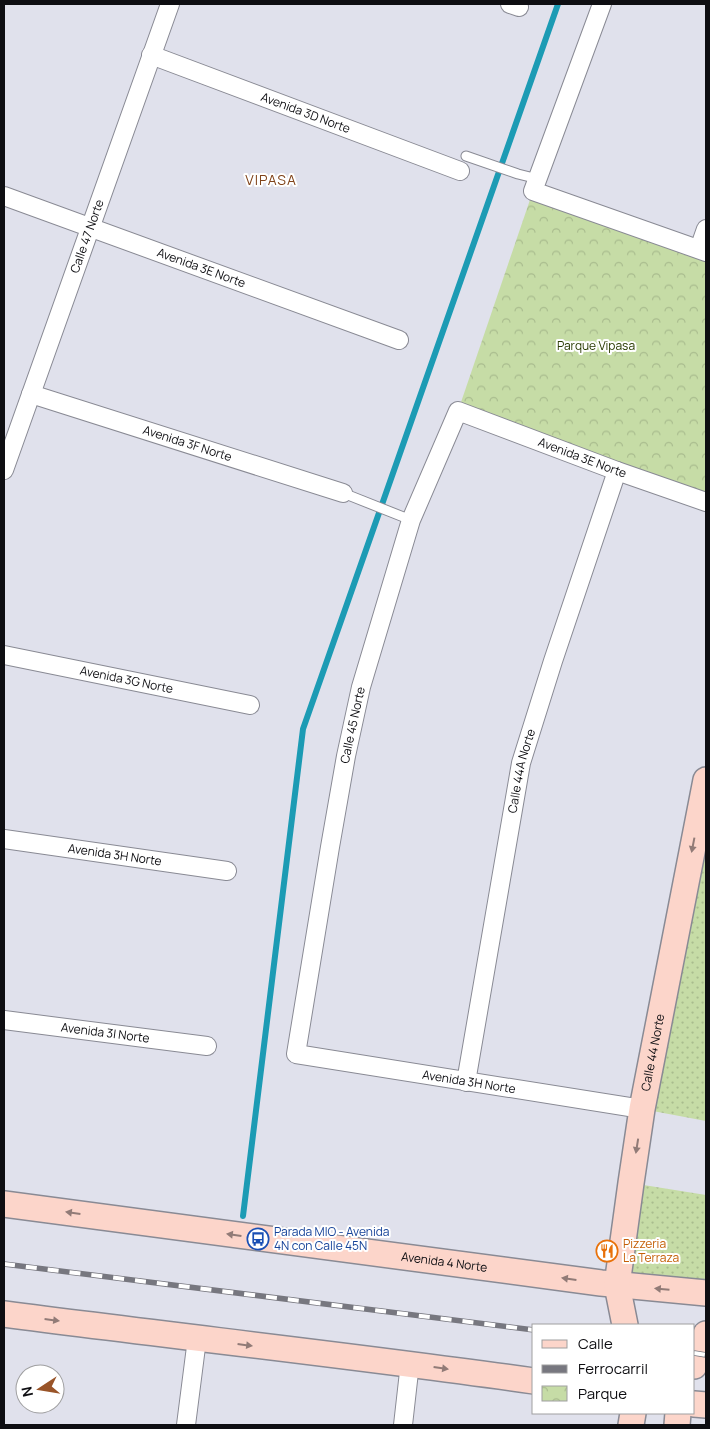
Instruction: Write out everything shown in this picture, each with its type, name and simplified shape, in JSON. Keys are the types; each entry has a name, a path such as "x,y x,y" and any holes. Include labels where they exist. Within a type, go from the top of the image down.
{"main road":[{"name":"Calle 44 Norte","path":"624,1324 617,1285 642,1109 706,780"},
{"name":"Avenida 4 Norte","path":"4,1204 617,1285 706,1293"},
{"path":"4,1314 532,1381"},
{"path":"695,1363 706,1334"}],"street":[{"name":"Calle 47 Norte","path":"4,470 170,4"},
{"path":"602,4 535,185 703,250 706,229"},
{"name":"Avenida 3D Norte","path":"151,55 463,164"},
{"name":"Avenida 3E Norte","path":"4,196 399,340"},
{"name":"Avenida 3F Norte","path":"31,394 349,495"},
{"name":"Avenida 3E Norte","path":"458,411 706,502"},
{"name":"Calle 45 Norte","path":"296,1054 346,756 361,687 411,520 458,411"},
{"name":"Calle 44A Norte","path":"466,1082 521,763 617,470"},
{"name":"Avenida 3G Norte","path":"4,655 250,705"},
{"name":"Avenida 3H Norte","path":"4,839 227,871"},
{"name":"Avenida 3I Norte","path":"4,1020 206,1046"},
{"name":"Avenida 3H Norte","path":"296,1054 642,1109"},
{"path":"186,1425 197,1339"},
{"path":"403,1425 410,1364"}],"lane":[{"path":"463,164 491,165 518,174 535,185"},
{"path":"349,495 411,520"}],"green space":[{"name":"Parque Vipasa","path":"533,191 706,252 706,502 458,411"},
{"path":"706,780 706,1121 642,1109"},
{"path":"631,1183 706,1195 706,1293 617,1285"}],"waterway":[{"path":"243,1216 303,729 558,4"}],"railway":[{"path":"4,1264 532,1330"},
{"path":"695,1353 706,1355"}],"place":[{"name":"Parada MIO - Avenida 4N con Calle 45N","path":"258,1239"},
{"name":"Pizzeria La Terraza","path":"607,1251"}],"district":[{"name":"VIPASA","path":"271,180"}]}
